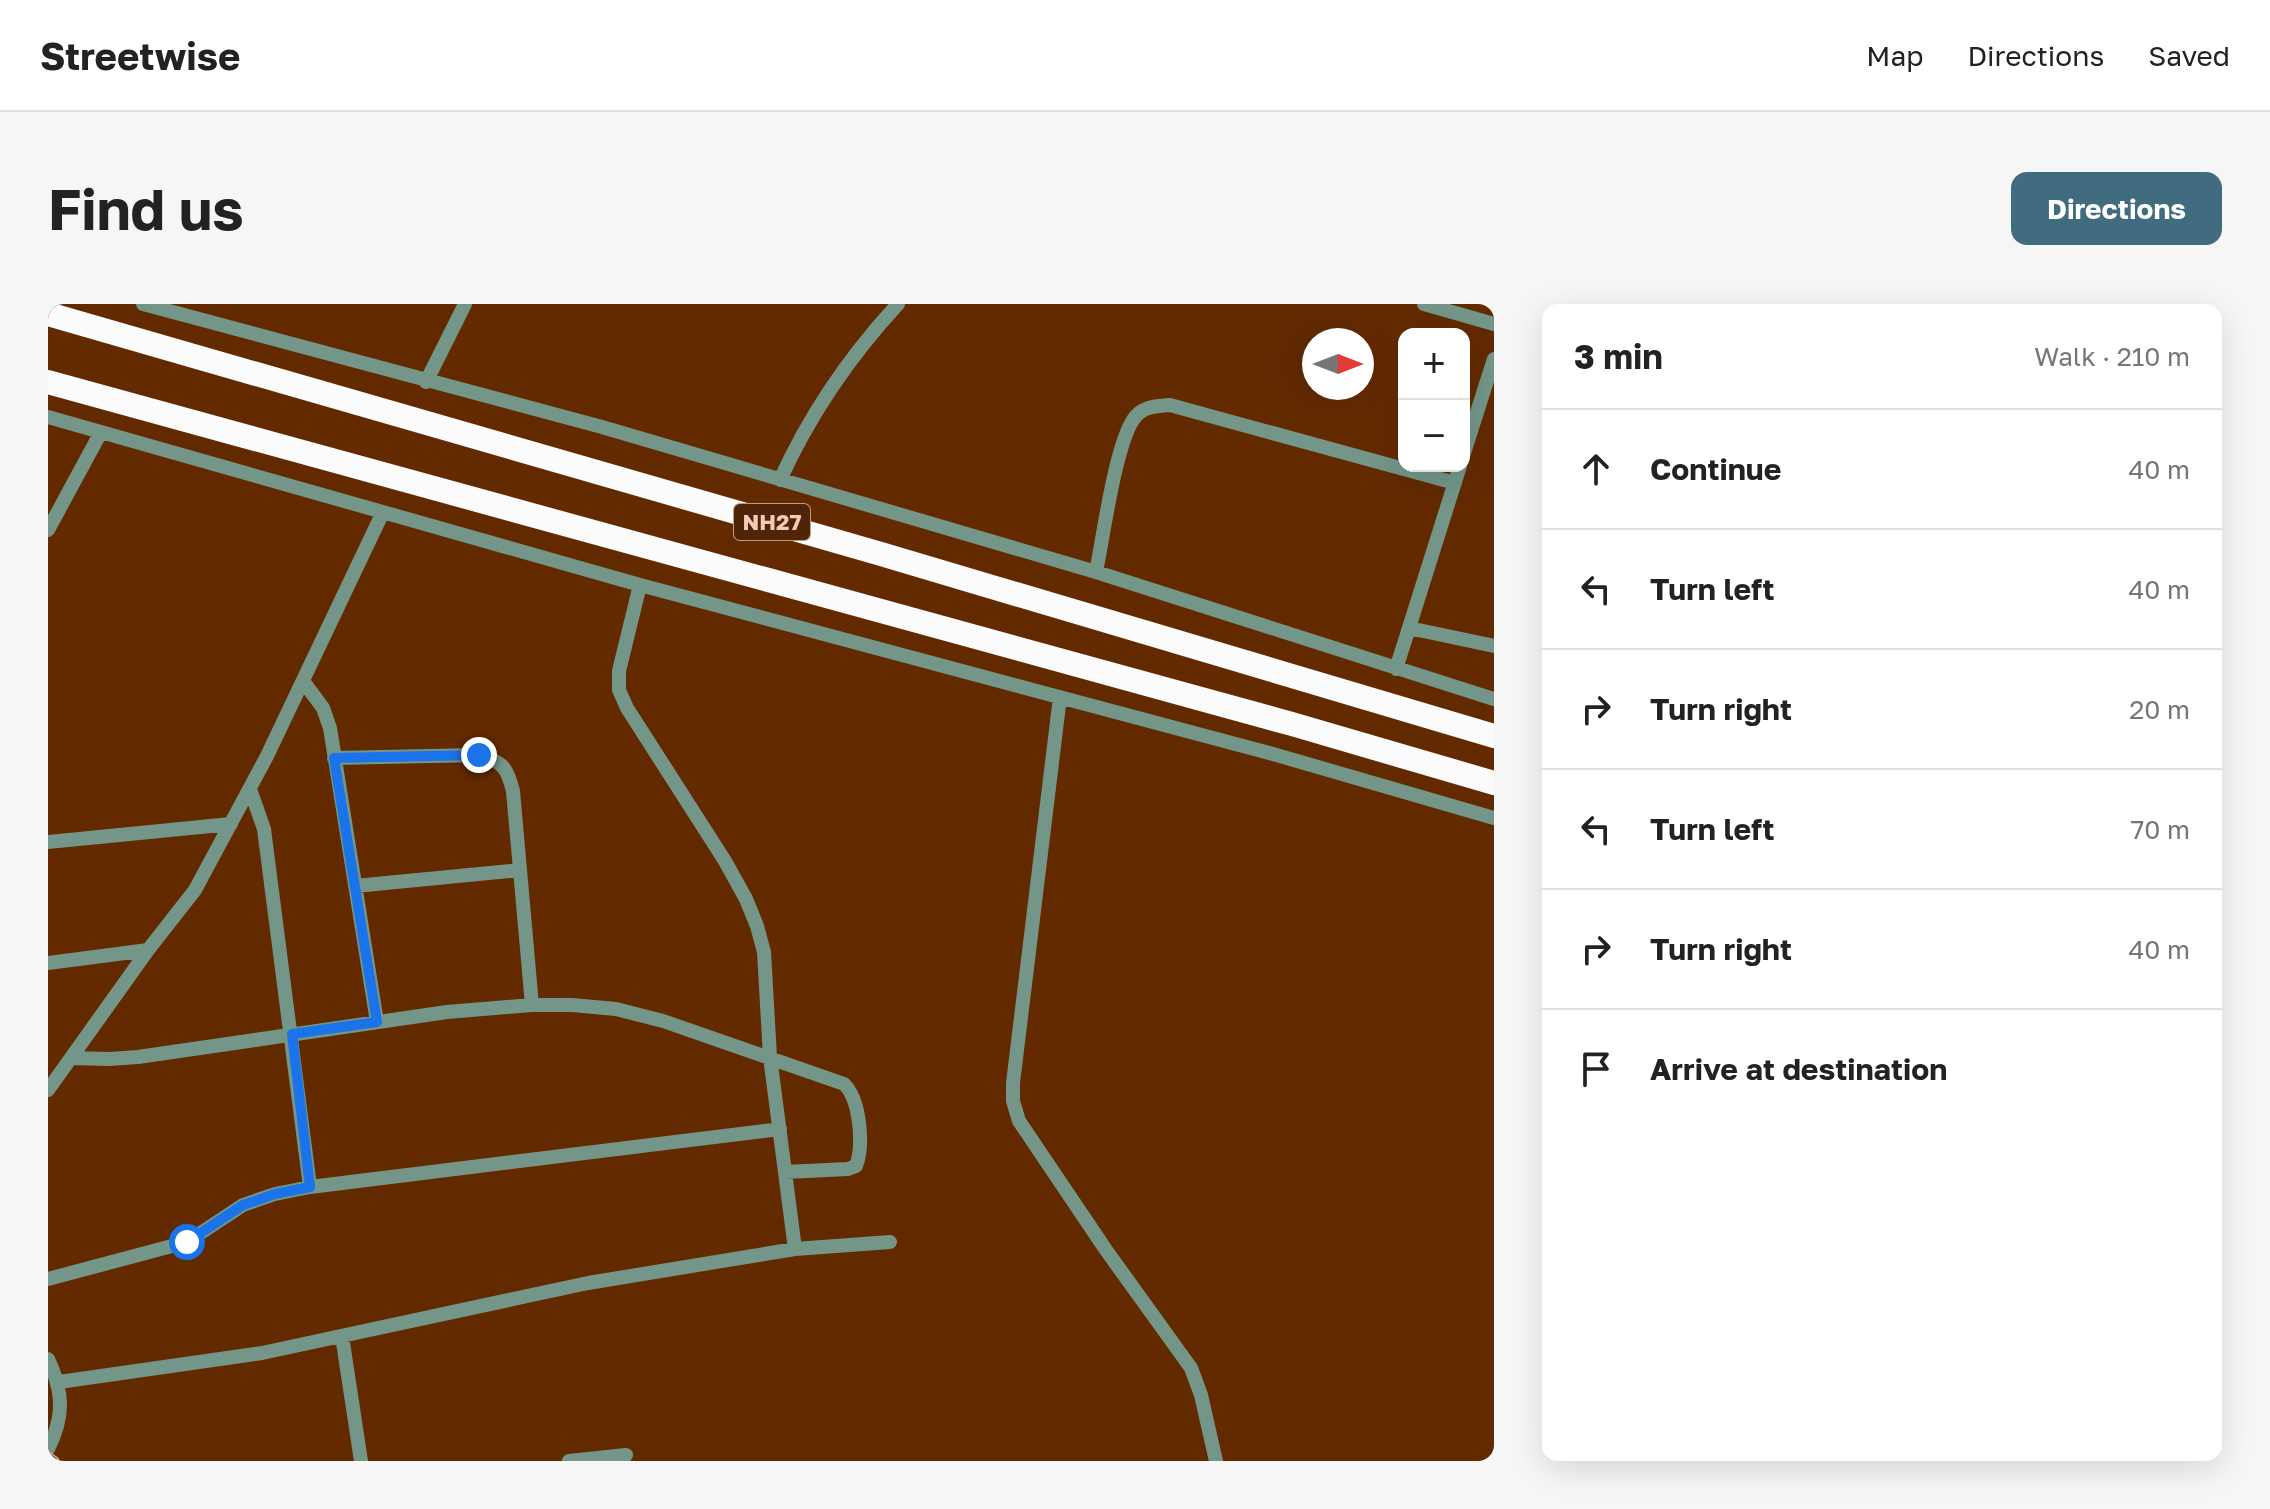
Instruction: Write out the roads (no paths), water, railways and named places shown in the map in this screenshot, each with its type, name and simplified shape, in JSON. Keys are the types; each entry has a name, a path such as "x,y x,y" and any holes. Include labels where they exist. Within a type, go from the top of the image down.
{"highway":[{"name":"NH27","path":"48,314 881,554 1494,736"},
{"name":"NH27","path":"48,382 1292,724 1494,783"}],"street":[{"path":"143,304 602,427 1096,572 1494,699"},
{"path":"426,382 465,304"},
{"path":"780,480 832,384 898,304"},
{"path":"1424,304 1494,324"},
{"path":"1470,434 1494,359"},
{"path":"1096,572 1124,435 1137,415 1151,407 1170,405 1455,483"},
{"path":"48,417 640,585 1273,754 1494,818"},
{"path":"48,530 101,432"},
{"path":"1396,669 1458,472"},
{"path":"48,1090 195,890 250,789 383,512"},
{"path":"640,585 619,671 619,690 627,708 725,861 746,899 764,952 770,1057 795,1249"},
{"path":"1409,628 1494,646"},
{"path":"303,681 323,708 330,728 377,1022"},
{"path":"1060,697 1013,1101 1019,1121 1191,1368 1201,1395 1216,1461"},
{"path":"334,758 479,755 498,761 509,774 532,1005"},
{"path":"250,789 264,829 310,1187"},
{"path":"48,842 231,824"},
{"path":"355,886 520,870"},
{"path":"48,963 148,950"},
{"path":"71,1058 138,1057 377,1022 532,1005 616,1009 663,1021 844,1084 852,1092 857,1105 859,1157 856,1166 785,1172"},
{"path":"48,1279 187,1242 243,1205 275,1194 310,1187 780,1129"},
{"path":"59,1382 262,1353 588,1283 795,1249 890,1242"},
{"path":"342,1336 361,1461"},
{"path":"48,1359 59,1382 61,1411 56,1434 48,1449"},
{"path":"569,1461 626,1455"}],"railway":[{"path":"48,1456 55,1461"}]}
